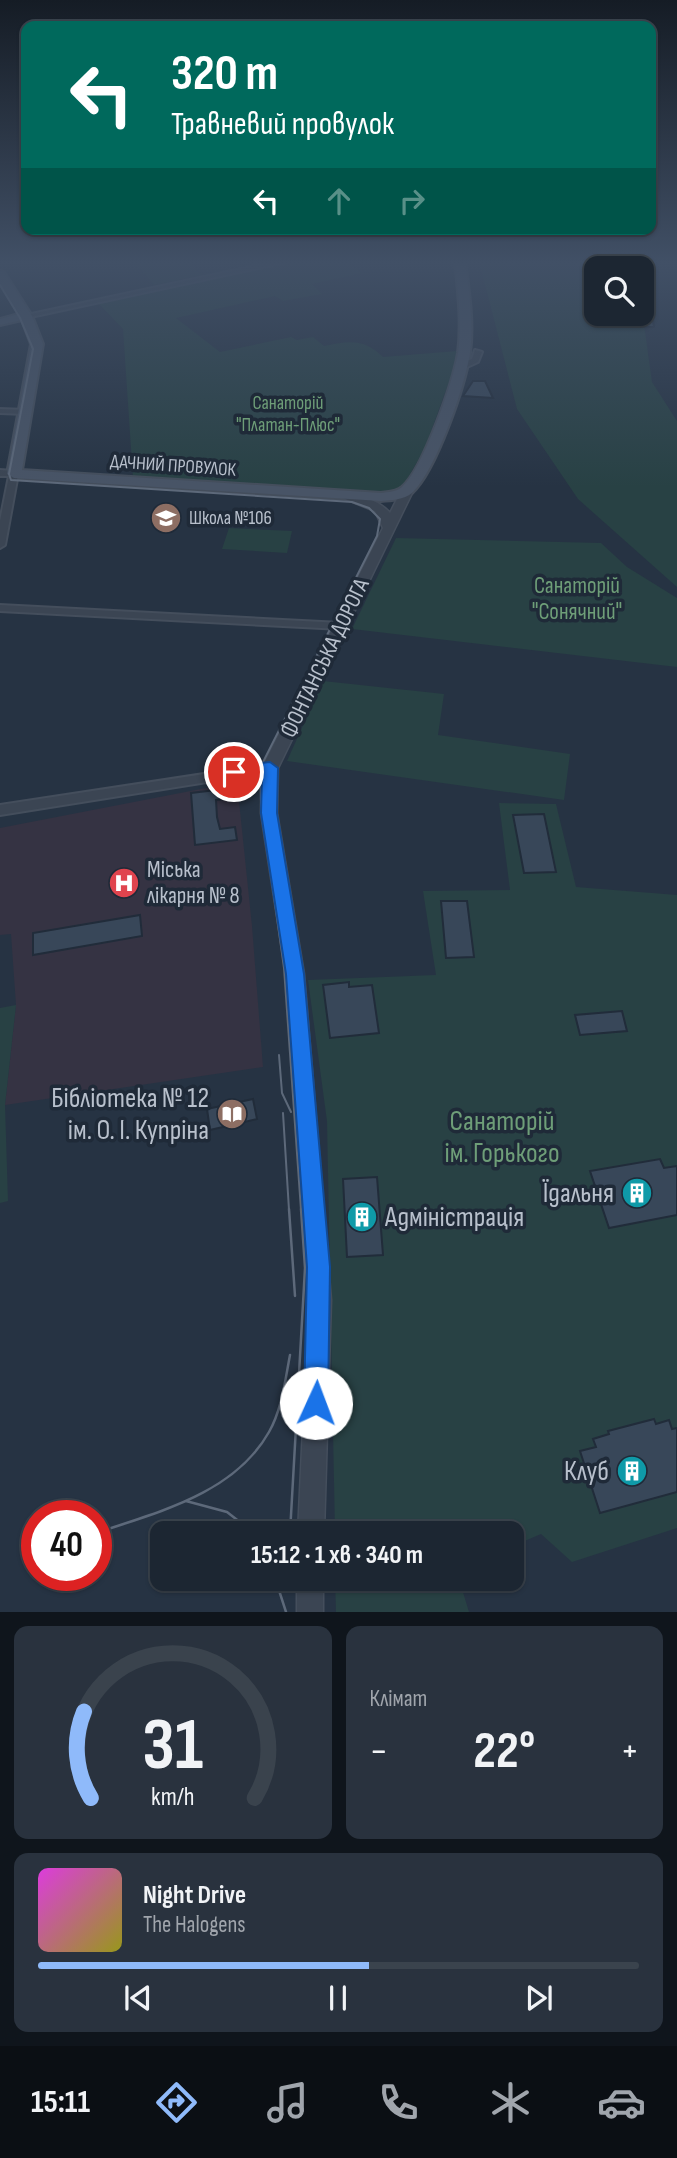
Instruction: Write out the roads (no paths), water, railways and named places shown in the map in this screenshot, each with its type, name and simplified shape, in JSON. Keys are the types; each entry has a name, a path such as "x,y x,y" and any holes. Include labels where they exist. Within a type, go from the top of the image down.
{"main road":[{"path":"7,474 26,412 37,344 34,336"},
{"name":"ФОНТАНСЬКА ДОРОГА","path":"408,489 430,452 462,366 463,336"},
{"name":"ДАЧНИЙ ПРОВУЛОК","path":"7,474 344,496 390,496 408,489"}],"street":[{"path":"462,366 475,360 478,352"},
{"path":"0,411 26,412"},
{"path":"0,545 7,474"},
{"name":"ФОНТАНСЬКА ДОРОГА","path":"311,1521 320,1300 295,974 269,813 270,768 408,489"},
{"name":"ДАЧНИЙ ПРОВУЛОК","path":"344,496 367,501 381,510 388,520 388,529"},
{"path":"0,608 341,626"},
{"path":"0,810 270,768"},
{"path":"310,1591 310,1612"}],"tram line":[{"path":"28,336 33,349 9,474 11,480 352,502 369,508 380,519 377,536 260,768 261,802 284,968 301,1210"},
{"path":"279,1055 282,1093 291,1112"},
{"path":"283,1113 289,1210"},
{"path":"289,1209 295,1296"},
{"path":"291,1521 305,1268 301,1209"},
{"path":"112,1528 193,1498 236,1471 254,1453 269,1432 277,1414 290,1355"},
{"path":"186,1501 227,1512 239,1521"},
{"path":"279,1591 286,1612"}],"place":[{"name":"Школа №106","path":"166,518"},
{"name":"Міська лікарня № 8","path":"124,883"},
{"name":"Бібліотека № 12 ім. О. І. Купріна","path":"232,1114"},
{"name":"Їдальня","path":"637,1193"},
{"name":"Адміністрація","path":"362,1217"},
{"name":"Клуб","path":"632,1471"}],"park label":[{"name":"Санаторій \"Платан-Плюс\"","path":"288,414"},
{"name":"Санаторій \"Сонячний\"","path":"577,599"},
{"name":"Cанаторій ім. Горького","path":"502,1137"}]}
